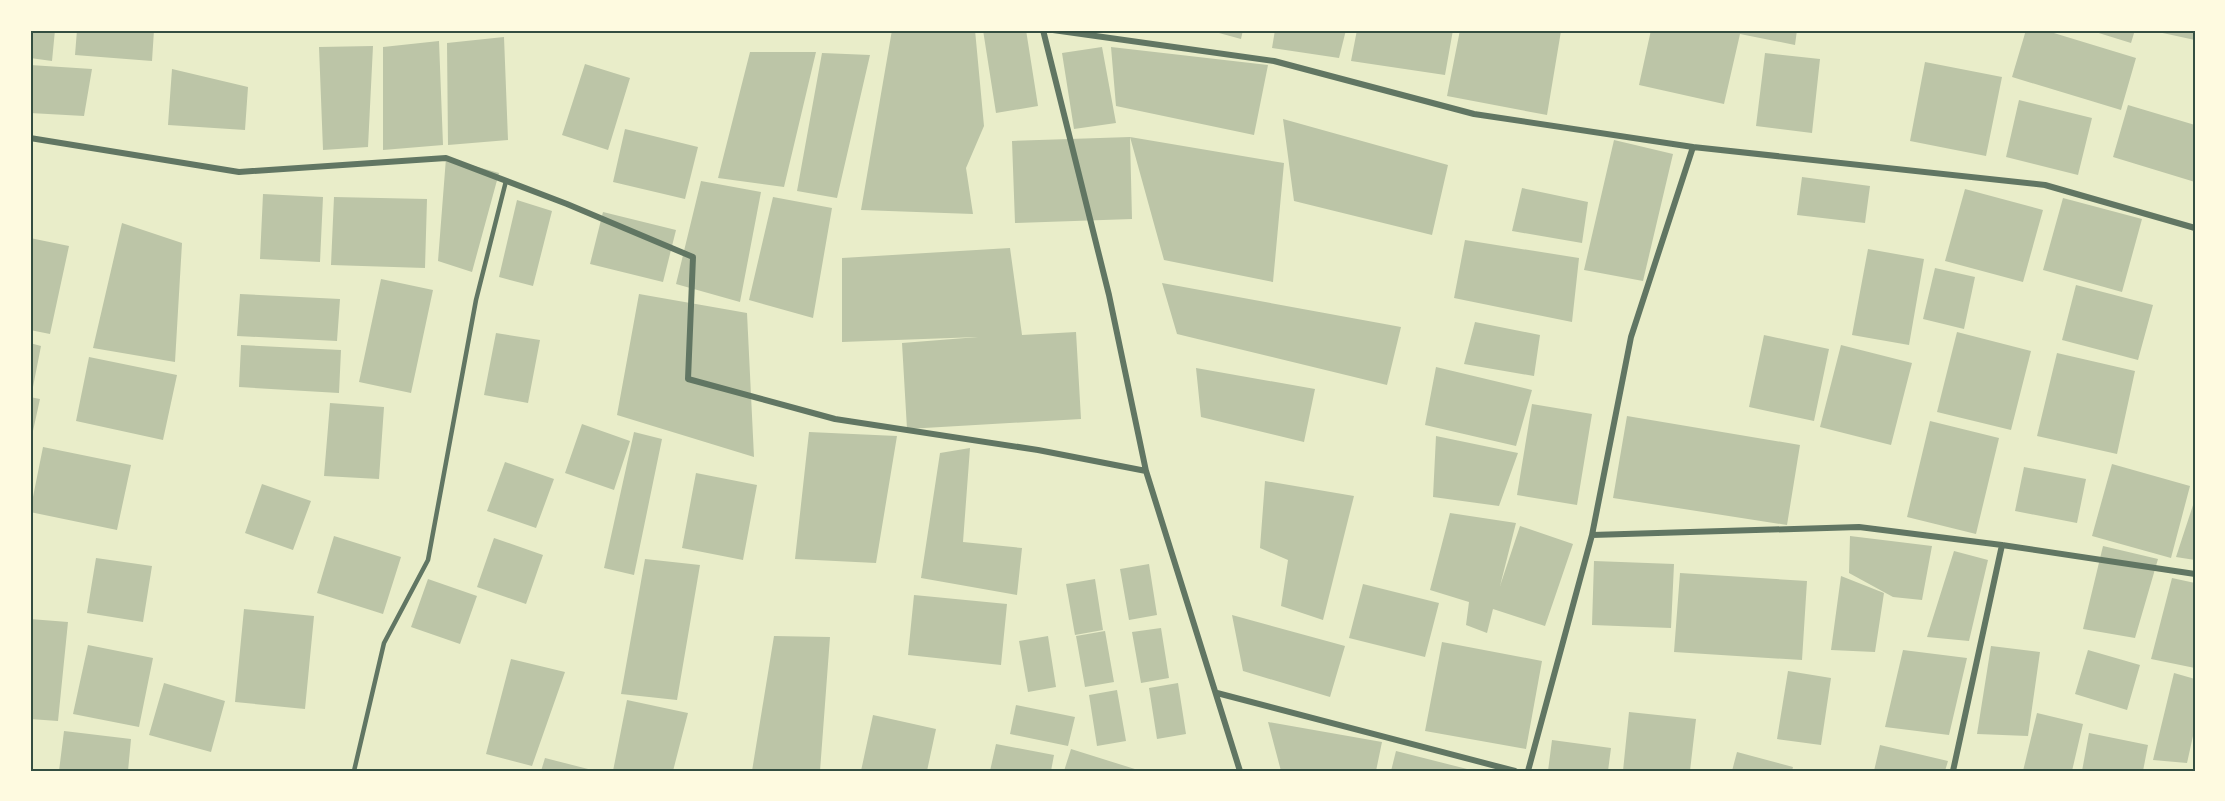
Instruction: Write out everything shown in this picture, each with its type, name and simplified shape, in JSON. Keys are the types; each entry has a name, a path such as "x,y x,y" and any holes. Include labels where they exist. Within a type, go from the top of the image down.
{"street":[{"path":"1043,30 1109,295 1146,471 1240,771"},
{"path":"1053,30 1274,61 1474,114 1693,147 2045,185 2195,228"},
{"path":"30,138 239,172 446,158 567,204 693,257 688,379 836,419 1038,450 1146,471"},
{"path":"1528,771 1592,535 1631,337 1693,147"},
{"path":"1592,535 1859,527 2002,545 2195,574"},
{"path":"1953,771 2002,545"},
{"path":"1217,693 1515,771"}],"lane":[{"path":"354,771 384,643 428,560 476,300 506,181"}],"building":[{"path":"30,30 55,30 52,61 30,58"},
{"path":"77,30 154,30 152,61 75,55"},
{"path":"892,30 975,30 984,126 966,168 973,214 861,210"},
{"path":"983,30 1026,30 1038,106 996,113"},
{"path":"1208,30 1243,30 1241,39"},
{"path":"1275,30 1346,30 1339,58 1272,48"},
{"path":"1357,30 1453,30 1445,75 1351,61"},
{"path":"1460,30 1561,31 1547,115 1447,96"},
{"path":"1651,30 1797,30 1795,45 1740,34 1724,104 1639,85"},
{"path":"2026,30 2044,30 2136,58 2121,110 2012,77"},
{"path":"2089,30 2135,30 2131,43"},
{"path":"2159,30 2195,30 2195,40 2158,32"},
{"path":"504,37 508,140 448,145 447,43"},
{"path":"439,41 443,145 383,150 383,47"},
{"path":"373,46 368,147 323,150 319,47"},
{"path":"1102,47 1116,123 1074,129 1062,53"},
{"path":"1111,47 1268,65 1254,135 1116,106"},
{"path":"750,52 816,52 784,187 718,178"},
{"path":"822,53 870,55 837,198 797,191"},
{"path":"1765,53 1820,59 1812,133 1756,126"},
{"path":"1925,62 2002,77 1986,156 1910,141"},
{"path":"585,64 630,78 608,150 562,135"},
{"path":"30,65 92,69 84,116 30,113"},
{"path":"172,69 248,87 245,130 168,125"},
{"path":"2019,100 2092,118 2078,175 2006,157"},
{"path":"2128,105 2195,125 2195,182 2113,157"},
{"path":"1283,119 1448,165 1432,235 1294,201"},
{"path":"625,129 698,147 685,199 613,182"},
{"path":"1130,137 1132,219 1015,223 1012,141"},
{"path":"1130,137 1284,163 1273,282 1164,260"},
{"path":"1614,140 1673,154 1643,281 1584,270"},
{"path":"446,158 499,173 472,272 438,261"},
{"path":"1802,177 1870,186 1865,223 1797,215"},
{"path":"701,181 761,192 740,302 676,284"},
{"path":"1522,188 1588,202 1582,243 1512,231"},
{"path":"1965,189 2043,210 2023,282 1945,261"},
{"path":"263,194 323,197 320,262 260,259"},
{"path":"334,197 427,199 425,268 331,265"},
{"path":"773,197 832,208 813,318 749,300"},
{"path":"2063,198 2142,219 2122,292 2043,270"},
{"path":"517,200 552,211 533,286 499,277"},
{"path":"603,212 676,230 663,282 590,264"},
{"path":"122,223 182,243 175,362 93,348"},
{"path":"30,238 69,246 50,334 30,330"},
{"path":"1465,240 1579,258 1572,322 1454,298"},
{"path":"1010,248 1022,335 1076,332 1081,419 907,429 902,343 978,337 842,342 842,258"},
{"path":"1868,249 1924,259 1909,345 1852,335"},
{"path":"1935,268 1975,277 1964,329 1923,319"},
{"path":"381,279 433,290 411,393 359,382"},
{"path":"1162,283 1401,327 1387,385 1177,334"},
{"path":"2076,285 2153,305 2138,360 2062,340"},
{"path":"240,294 340,299 337,341 237,336"},
{"path":"639,294 747,313 754,457 617,415"},
{"path":"1475,322 1540,335 1534,376 1464,364"},
{"path":"1957,332 2031,351 2011,430 1937,412"},
{"path":"496,333 540,340 528,403 484,395"},
{"path":"1764,335 1829,349 1814,421 1749,407"},
{"path":"30,343 41,346 33,387 30,387"},
{"path":"241,345 341,350 339,393 239,387"},
{"path":"1841,345 1912,363 1891,445 1820,427"},
{"path":"2057,353 2135,371 2117,454 2037,436"},
{"path":"89,357 177,375 163,440 76,421"},
{"path":"1436,367 1532,390 1516,446 1425,425"},
{"path":"1196,368 1315,389 1304,442 1201,417"},
{"path":"30,397 40,399 31,440 30,440"},
{"path":"330,403 384,407 379,479 324,476"},
{"path":"1532,404 1592,414 1577,505 1517,495"},
{"path":"1627,416 1800,445 1787,525 1613,498"},
{"path":"1930,421 1999,438 1976,534 1907,517"},
{"path":"582,424 630,441 614,490 565,473"},
{"path":"634,432 662,439 634,575 604,568"},
{"path":"809,432 897,436 876,563 795,559"},
{"path":"1436,436 1518,453 1499,506 1433,497"},
{"path":"43,447 131,465 117,530 30,512"},
{"path":"970,448 963,542 1022,548 1017,595 921,578 940,453"},
{"path":"505,462 554,479 536,528 487,511"},
{"path":"2112,464 2190,486 2171,558 2092,536"},
{"path":"2024,467 2086,479 2077,523 2015,511"},
{"path":"696,473 757,485 743,560 682,548"},
{"path":"1265,481 1354,496 1323,620 1281,606 1288,560 1260,548"},
{"path":"262,484 311,501 293,550 245,533"},
{"path":"2195,499 2195,560 2176,557"},
{"path":"1450,513 1516,523 1500,586 1520,526 1573,544 1545,626 1493,609 1487,633 1466,625 1469,602 1430,590"},
{"path":"334,536 401,557 383,614 317,593"},
{"path":"1850,536 1932,546 1922,600 1893,597 1849,573"},
{"path":"494,538 543,555 526,604 477,587"},
{"path":"2103,546 2158,559 2135,638 2083,629"},
{"path":"1954,551 1988,560 1969,641 1927,637"},
{"path":"96,558 152,566 143,622 87,613"},
{"path":"645,559 700,565 677,700 621,694"},
{"path":"1594,561 1674,564 1671,628 1592,625"},
{"path":"1149,564 1157,615 1129,620 1120,569"},
{"path":"1680,573 1807,581 1802,660 1674,652"},
{"path":"1841,576 1884,593 1875,652 1831,650"},
{"path":"2172,578 2195,583 2195,668 2151,659"},
{"path":"428,579 477,596 460,644 411,627"},
{"path":"1095,579 1103,630 1075,635 1066,584"},
{"path":"1363,584 1439,603 1425,657 1349,638"},
{"path":"914,595 1007,604 1001,665 908,655"},
{"path":"244,609 314,616 305,709 235,702"},
{"path":"1232,615 1345,646 1330,697 1243,671"},
{"path":"30,619 68,622 58,721 30,719"},
{"path":"1161,628 1169,678 1141,683 1132,632"},
{"path":"1105,631 1114,682 1085,687 1076,636"},
{"path":"774,636 830,637 820,771 752,771"},
{"path":"1048,636 1056,687 1028,692 1019,641"},
{"path":"1442,642 1542,661 1526,749 1425,731"},
{"path":"88,645 153,658 139,727 73,714"},
{"path":"1991,646 2040,652 2028,736 1977,734"},
{"path":"1903,650 1967,658 1949,735 1885,727"},
{"path":"2088,650 2140,665 2127,710 2075,694"},
{"path":"511,659 565,672 532,766 486,754"},
{"path":"1788,671 1831,678 1821,745 1777,739"},
{"path":"2174,673 2195,679 2195,727 2187,763 2153,760"},
{"path":"164,683 225,701 211,752 149,735"},
{"path":"1178,683 1186,734 1157,739 1149,688"},
{"path":"1117,690 1126,741 1097,746 1089,695"},
{"path":"627,700 688,713 673,771 613,771"},
{"path":"1016,705 1075,717 1068,746 1010,734"},
{"path":"1629,712 1696,719 1690,771 1623,771"},
{"path":"2037,713 2083,724 2072,771 2023,771"},
{"path":"873,715 936,729 927,771 861,771"},
{"path":"1268,722 1382,742 1376,771 1281,771"},
{"path":"64,731 131,739 128,771 88,769 87,771 59,771"},
{"path":"2089,733 2148,745 2143,771 2082,771"},
{"path":"1552,740 1611,748 1608,771 1548,771"},
{"path":"996,744 1054,755 1051,771 990,771"},
{"path":"1880,745 1948,761 1945,771 1874,771"},
{"path":"1071,749 1138,770 1138,771 1064,771"},
{"path":"1396,751 1471,770 1471,771 1391,771"},
{"path":"1737,752 1793,767 1792,771 1732,771"},
{"path":"545,758 592,770 592,771 541,771"}]}
